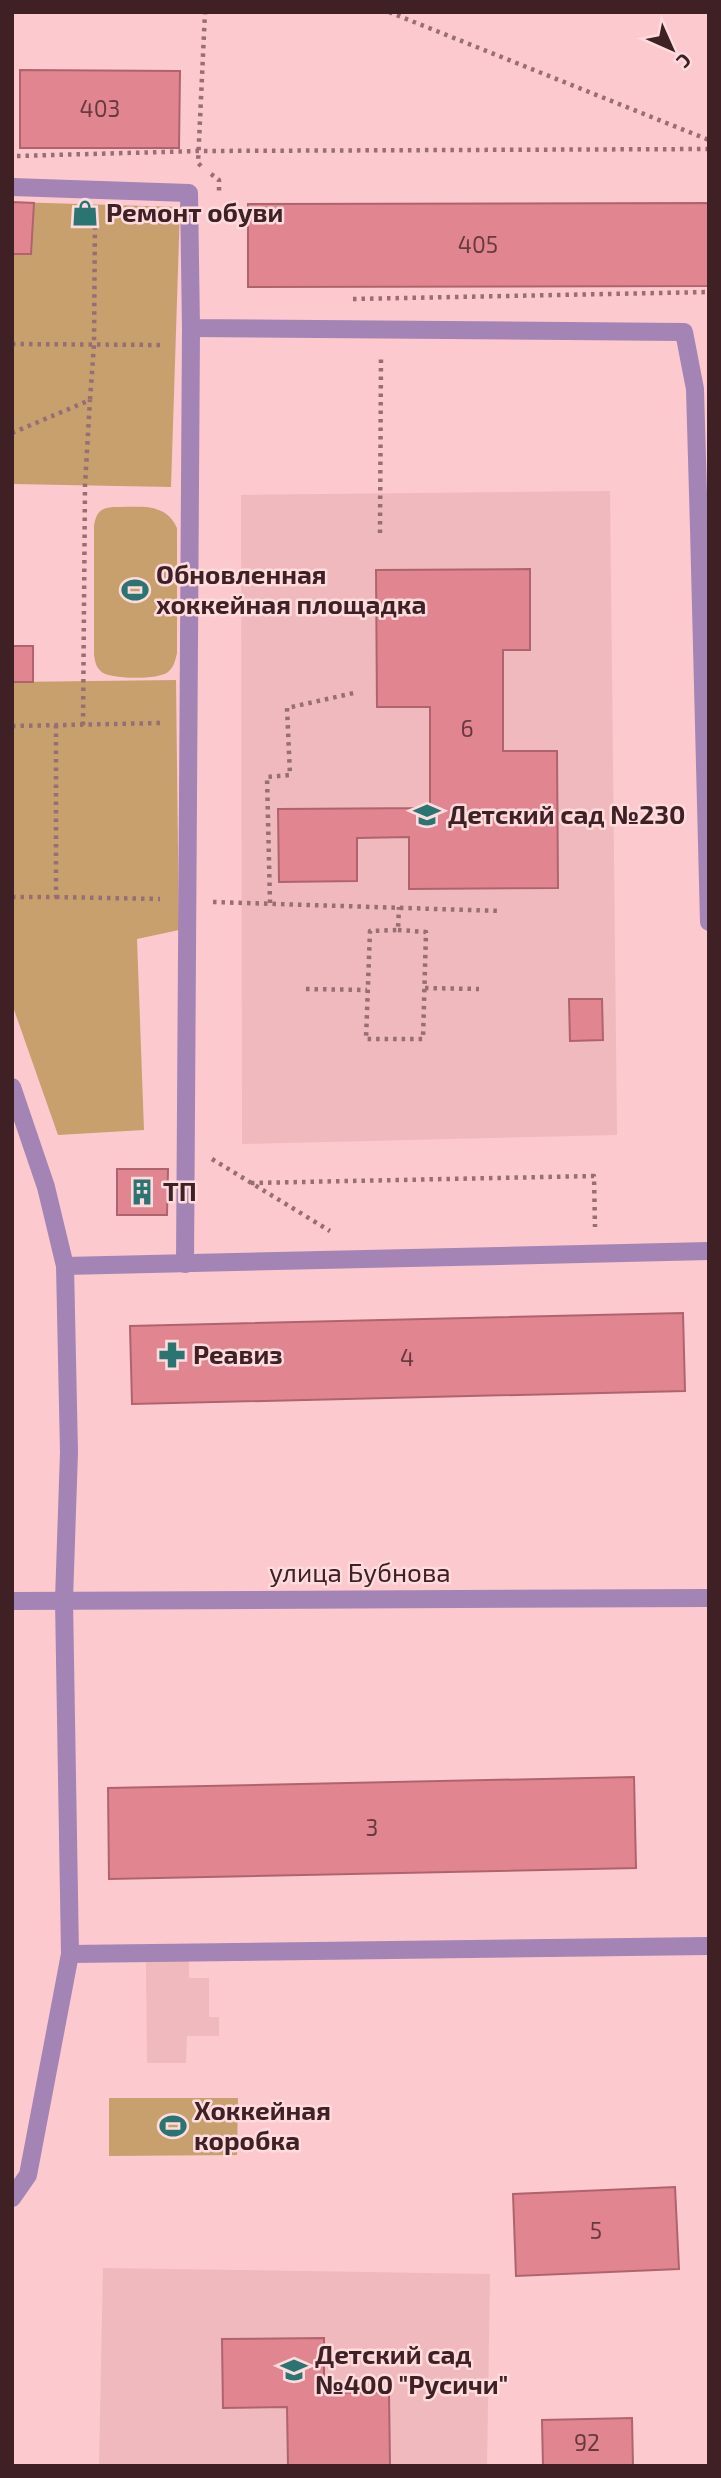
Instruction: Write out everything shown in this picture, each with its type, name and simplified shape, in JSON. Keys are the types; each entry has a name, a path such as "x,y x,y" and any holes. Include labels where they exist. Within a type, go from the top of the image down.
{"street":[{"path":"12,187 189,193 191,328 185,1264"},
{"path":"191,328 684,332 695,389 704,528 709,922"},
{"path":"12,1087 46,1187 65,1266 69,1452 64,1600 70,1954 28,2175 12,2198"},
{"path":"65,1266 709,1251"},
{"name":"улица Бубнова","path":"12,1601 709,1598"},
{"path":"70,1954 709,1946"}],"path":[{"path":"198,163 205,12"},
{"path":"389,12 709,140"},
{"path":"12,157 199,151 709,149"},
{"path":"219,180 219,194"},
{"path":"83,725 85,485 94,345 95,205"},
{"path":"346,299 709,292"},
{"path":"380,533 381,329"},
{"path":"12,344 176,345"},
{"path":"12,433 90,400"},
{"path":"270,903 267,777 290,775 287,708 358,692"},
{"path":"12,726 163,723"},
{"path":"55,725 56,897"},
{"path":"12,897 187,899"},
{"path":"208,901 501,911"},
{"path":"398,930 399,907"},
{"path":"370,931 426,932 425,988 423,1040 366,1039 370,931"},
{"path":"425,988 479,989"},
{"path":"306,989 367,990"},
{"path":"207,1156 331,1232"},
{"path":"250,1183 594,1176 596,1255"}],"shaded area":[{"path":"12,202 180,207 171,487 12,484"},
{"name":"Детский сад №230","path":"610,491 617,1135 242,1144 241,495"},
{"name":"Обновленная хоккейная площадка","path":"113,507 158,510 166,513 177,528 177,653 172,668 163,675 136,678 109,675 103,673 95,662 94,526 99,512"},
{"path":"176,680 179,930 137,939 144,1130 58,1135 12,1004 12,682"},
{"path":"146,1960 189,1960 189,1978 209,1978 209,2017 219,2017 219,2036 187,2036 186,2063 147,2063"},
{"name":"Хоккейная коробка","path":"109,2098 238,2098 237,2155 109,2156"},
{"name":"Детский сад №400 \"Русичи\"","path":"103,2268 490,2274 487,2466 99,2466"}],"building":[{"path":"20,70 180,71 179,148 20,148"},
{"path":"12,202 34,203 31,254 12,254"},
{"path":"709,203 709,286 248,287 248,204"},
{"name":"Ремонт обуви","path":"80,204 91,205 90,222 79,221"},
{"path":"530,569 530,650 503,650 503,751 557,751 558,888 409,889 409,837 357,838 357,881 279,882 278,809 430,808 430,707 377,707 376,570"},
{"path":"12,646 33,646 33,682 12,682"},
{"path":"569,999 602,999 603,1040 570,1041"},
{"name":"ТП","path":"117,1169 168,1169 167,1215 117,1215"},
{"path":"683,1313 685,1391 132,1404 130,1326"},
{"path":"634,1777 636,1868 109,1879 108,1788"},
{"path":"675,2187 679,2269 516,2276 513,2194"},
{"path":"324,2338 324,2393 389,2392 390,2466 288,2466 287,2407 223,2408 222,2339"},
{"path":"632,2418 633,2466 543,2466 542,2420"}],"place":[{"name":"Ремонт обуви","path":"85,213"},
{"name":"Обновленная хоккейная площадка","path":"135,590"},
{"name":"Детский сад №230","path":"427,815"},
{"name":"ТП","path":"142,1192"},
{"name":"Реавиз","path":"172,1355"},
{"name":"Хоккейная коробка","path":"173,2126"},
{"name":"Детский сад №400 \"Русичи\"","path":"294,2370"}]}
